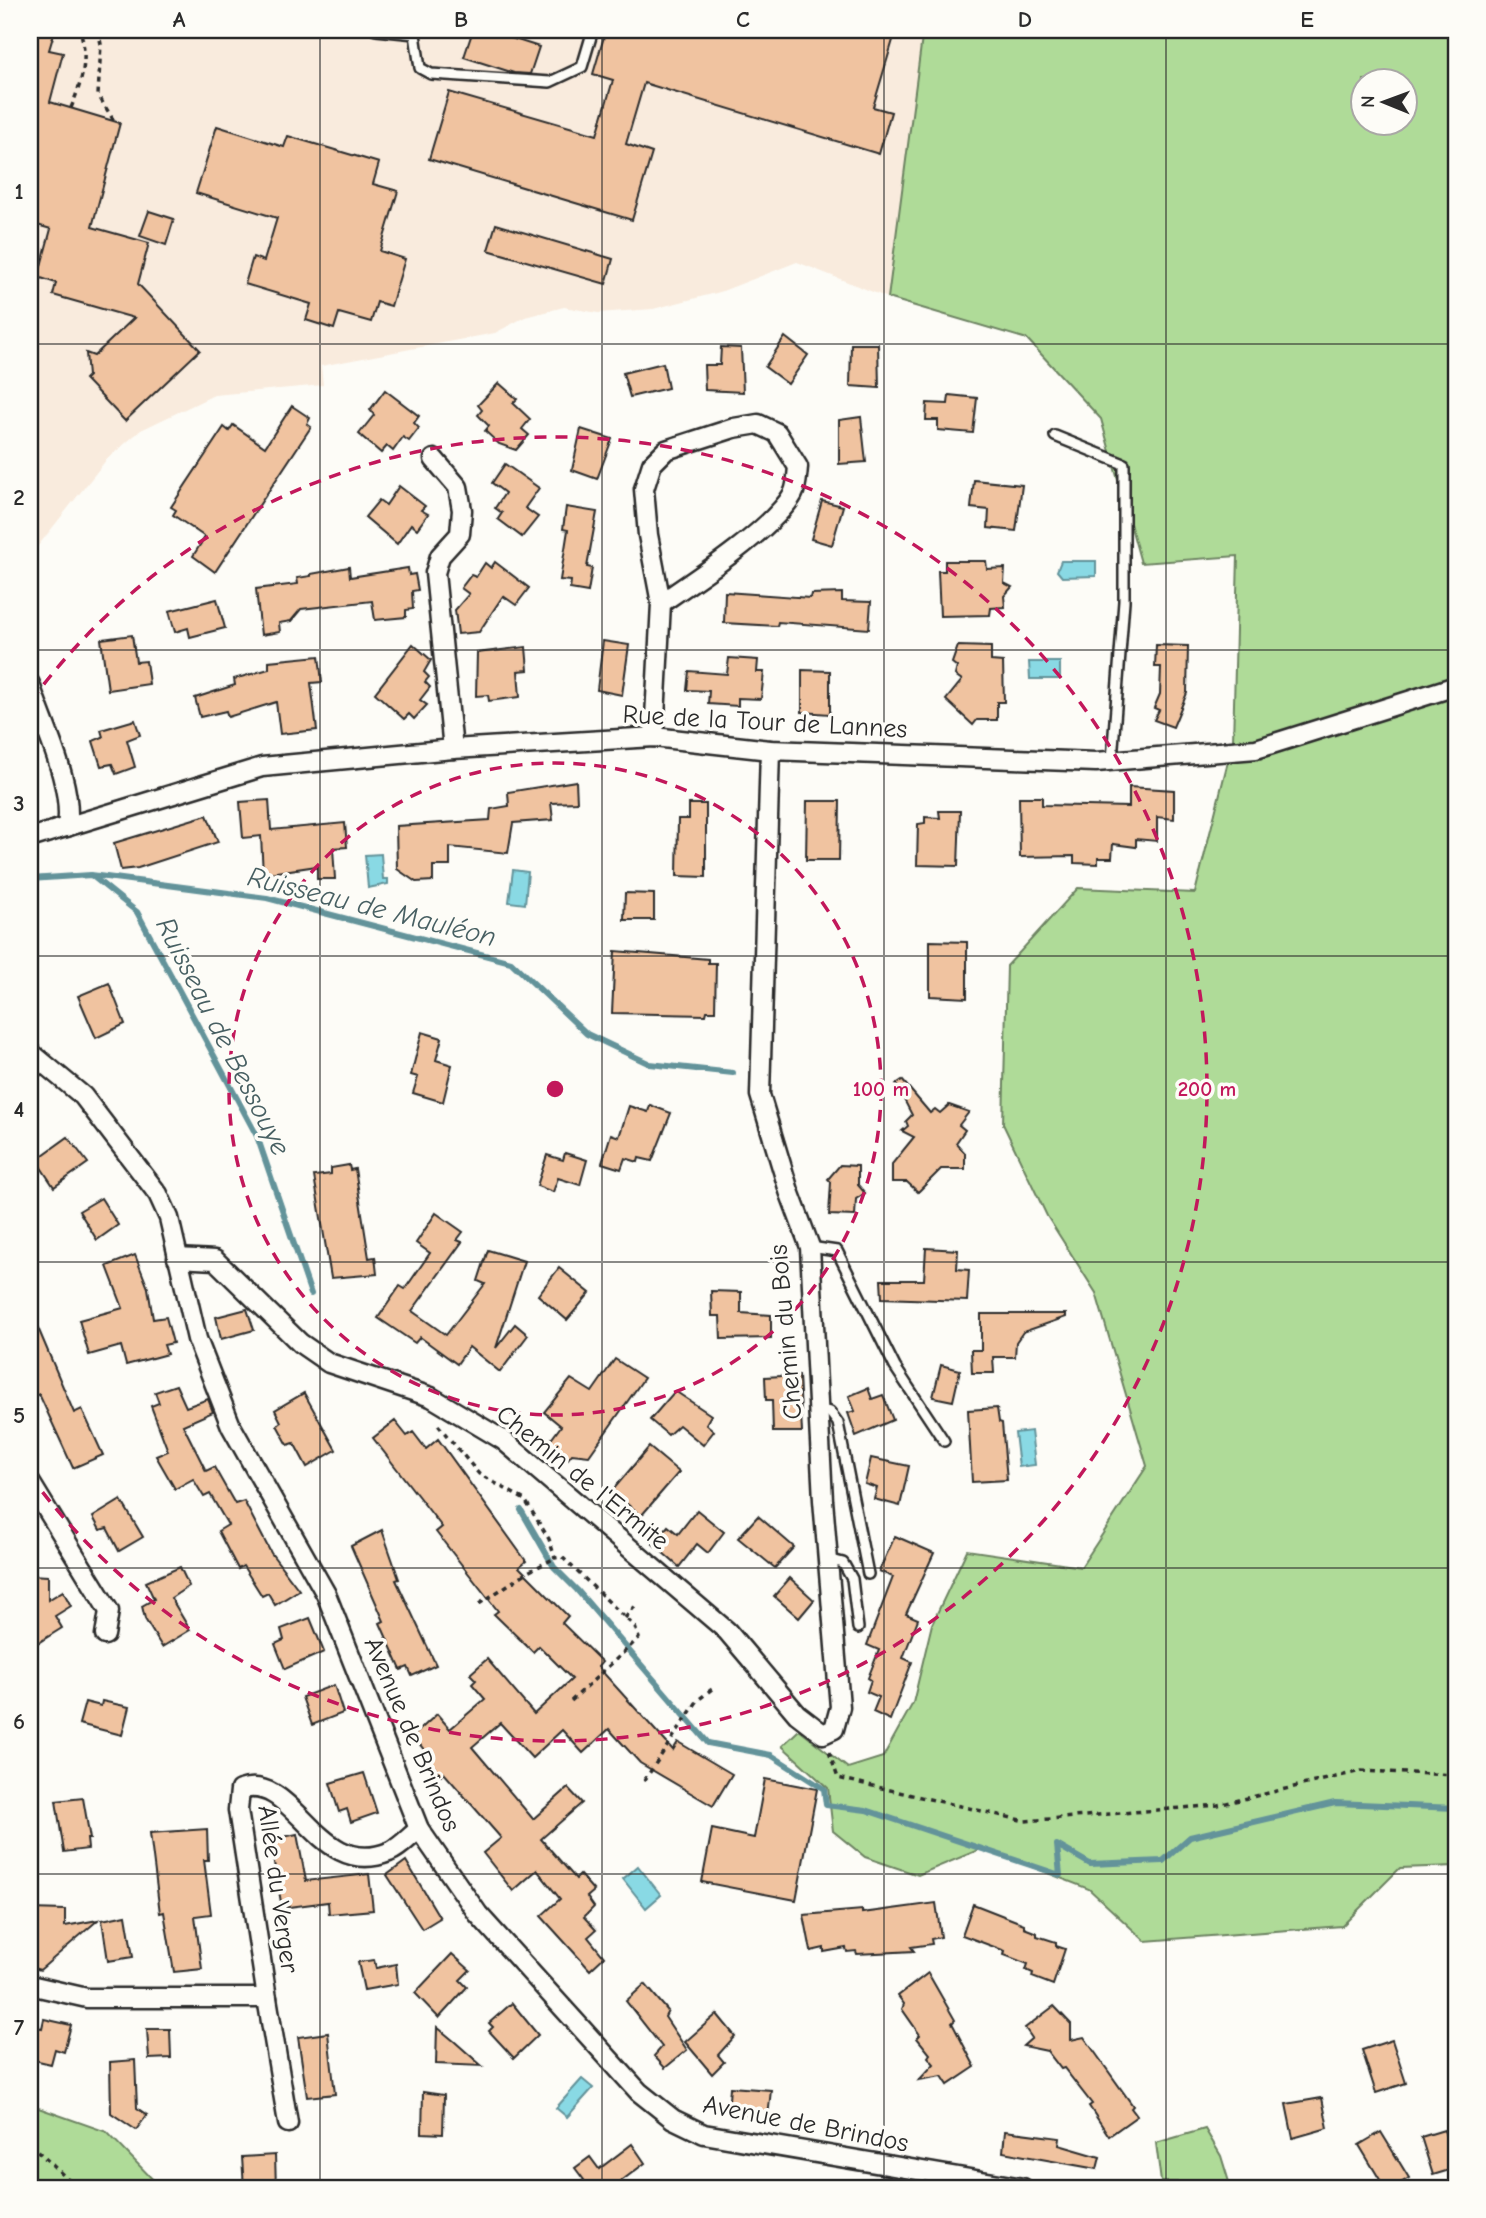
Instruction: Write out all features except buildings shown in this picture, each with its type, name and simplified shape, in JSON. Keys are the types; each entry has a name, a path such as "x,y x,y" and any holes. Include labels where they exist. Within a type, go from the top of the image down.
{"street":[{"path":"654,737 661,603 648,535 644,489 652,464 666,450 734,428 758,424 777,433 798,467 794,492 777,515 661,603"},
{"path":"434,459 458,487 462,510 460,534 440,556 435,573 453,749"},
{"path":"30,684 65,787 69,811 66,827"},
{"name":"Rue de la Tour de Lannes","path":"30,838 262,767 453,749 654,737 770,750 1112,760 1256,749 1456,686"},
{"name":"Chemin du Bois","path":"770,750 760,1095 789,1191 810,1247 828,1559 840,1707 834,1728 822,1734"},
{"name":"Avenue de Brindos","path":"30,1052 83,1096 158,1194 169,1218 197,1339 230,1426 326,1594 419,1829 478,1914 639,2092 673,2119 704,2134 1023,2188"},
{"name":"Chemin de l'Ermite","path":"177,1258 215,1260 300,1343 329,1363 430,1397 503,1440 727,1631 797,1714 822,1734"},
{"path":"30,1482 108,1611 104,1635"},
{"name":"Allée du Verger","path":"288,2123 238,1810 240,1790 249,1787 272,1791 338,1852 363,1858 390,1852 419,1829"},
{"name":"Allée du Verger","path":"30,1985 87,1998 267,1998"}],"lane":[{"path":"376,30 416,32 420,68 431,74 550,82 582,67 593,30"},
{"path":"1055,436 1124,464 1124,601 1112,760"},
{"path":"810,1247 837,1251 895,1367 944,1441"},
{"path":"819,1410 830,1412 838,1423 868,1574"},
{"path":"828,1559 843,1563 852,1578 858,1629"}],"path":[{"path":"71,108 82,81 86,50 80,30"},
{"path":"98,30 101,44 98,95 114,121"},
{"path":"1447,30 1456,34"},
{"path":"430,1397 429,1414 479,1474 525,1500 549,1539 555,1558"},
{"path":"479,1604 526,1573 555,1558 562,1558 635,1627 639,1638 570,1702"},
{"path":"625,1618 638,1603"},
{"path":"644,1781 698,1700 712,1689"},
{"path":"822,1734 838,1778 1025,1821 1218,1805 1361,1771 1456,1775"},
{"path":"30,2144 77,2188"}],"shaded area":[{"path":"30,30 923,30 888,298 797,262 720,292 653,309 598,313 564,307 525,317 495,333 321,366 323,385 214,395 141,430 107,459 30,556"}],"green space":[{"path":"923,30 1456,30 1456,1866 1400,1868 1342,1926 1145,1941 1089,1889 983,1848 918,1875 865,1857 833,1831 828,1788 782,1746 799,1730 848,1768 883,1757 913,1703 932,1624 967,1550 1081,1567 1147,1466 1096,1293 1047,1216 1003,1124 1007,966 1078,888 1195,893 1233,741 1238,556 1141,563 1101,419 1027,339 888,298"},
{"path":"30,2105 107,2132 161,2188 30,2188"},
{"path":"1205,2129 1221,2156 1229,2182 1161,2182 1156,2143"}],"water":[{"path":"1061,561 1096,561 1096,576 1062,577 1057,571"},
{"path":"1029,662 1060,662 1060,679 1030,679"},
{"path":"381,854 383,879 388,879 388,884 368,888 365,855"},
{"path":"513,870 528,872 525,904 509,902"},
{"path":"1031,1431 1035,1465 1019,1467 1015,1433"},
{"path":"638,1866 661,1895 646,1908 623,1879"},
{"path":"582,2079 593,2088 567,2117 556,2108"}],"waterway":[{"name":"Ruisseau de Mauléon","path":"91,875 267,898 511,962 587,1034 650,1064 733,1073"},
{"name":"Ruisseau de Bessouye","path":"30,879 91,875 137,912 257,1136 311,1294"},
{"name":"Ruisseau de Bessouye","path":"521,1510 554,1567 577,1590 708,1743 771,1755 824,1789 826,1805 866,1810 1060,1875 1057,1845 1090,1864 1163,1861 1190,1837 1335,1803 1456,1808"}]}
